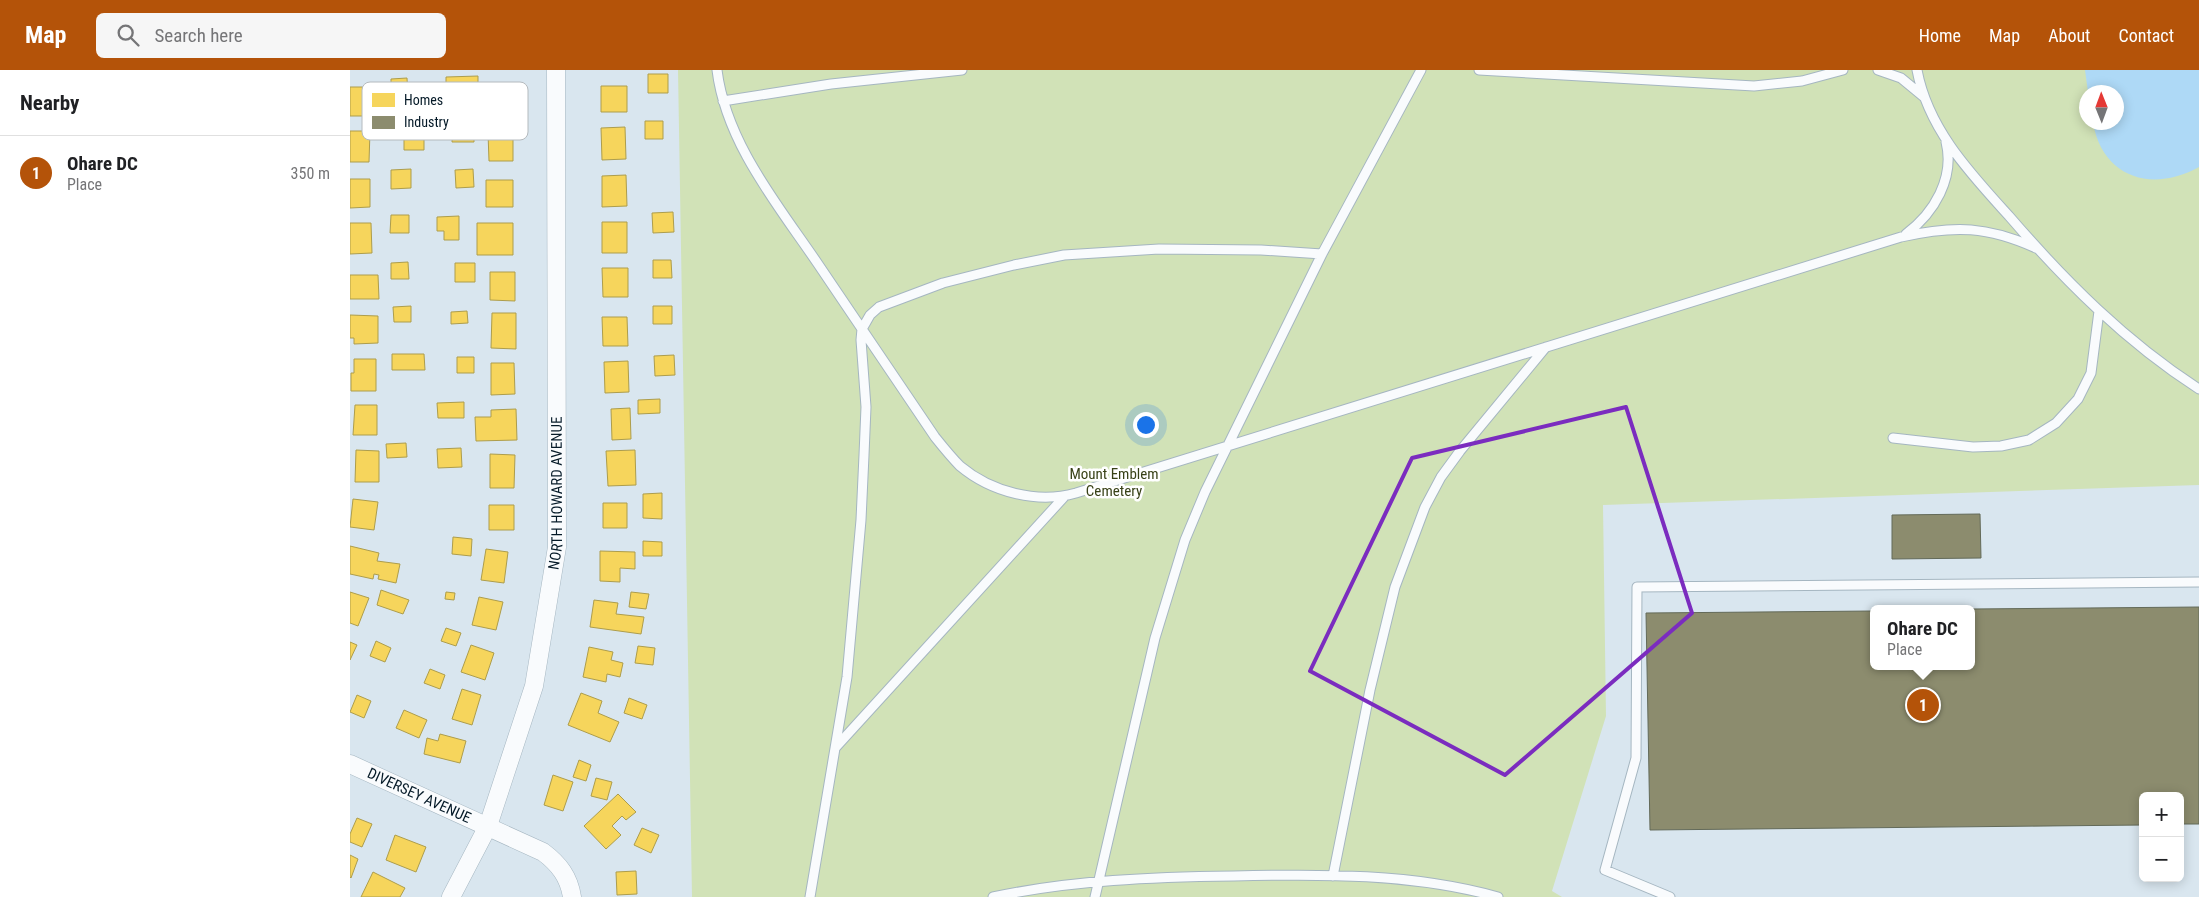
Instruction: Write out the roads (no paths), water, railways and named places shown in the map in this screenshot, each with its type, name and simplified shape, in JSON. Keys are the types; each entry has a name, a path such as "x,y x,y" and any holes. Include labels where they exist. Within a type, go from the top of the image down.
{"street":[{"name":"NORTH HOWARD AVENUE","path":"452,897 488,826 534,686 558,547 556,70"},
{"name":"DIVERSEY AVENUE","path":"350,764 542,852 553,860 571,891"}],"lane":[{"path":"717,70 723,101 733,128 758,176 935,437 961,466 983,480 1014,493 1050,498 1064,497 1901,237 1939,230 1981,230 2013,238 2038,249"},
{"path":"723,101 831,84 962,70"},
{"path":"1095,897 1142,689 1171,581 1185,540 1227,446 1322,254 1421,70"},
{"path":"1479,70 1754,86 1802,81 1843,70"},
{"path":"1878,70 1901,78 1924,97"},
{"path":"1917,70 1924,97 1945,139 1974,177 2038,249 2099,311 2181,377 2199,389"},
{"path":"1901,237 1926,216 1942,190 1948,162 1945,139"},
{"path":"812,894 847,677 861,520 866,407 861,354 862,329 870,316 879,307 898,298 943,283 1014,265 1064,255 1107,250 1159,249 1231,249 1322,254"},
{"path":"1893,438 1973,447 2001,446 2029,440 2056,423 2078,399 2091,374 2099,311"},
{"path":"1333,876 1370,690 1395,587 1425,507 1441,477 1460,450 1547,346"},
{"path":"836,747 1064,497"},
{"path":"1670,897 1605,870 1636,758 1638,587 2199,582"},
{"path":"993,897 1023,891 1099,882 1202,876 1333,876 1455,887 1498,897"}],"water":[{"path":"2085,70 2199,70 2199,167 2181,175 2164,179 2147,179 2132,175 2119,168 2107,157 2098,142 2095,130 2124,130 2124,85 2087,85"}],"place":[{"name":"Ohare DC","path":"1923,705"}],"park label":[{"name":"Mount Emblem Cemetery","path":"1114,482"}]}
